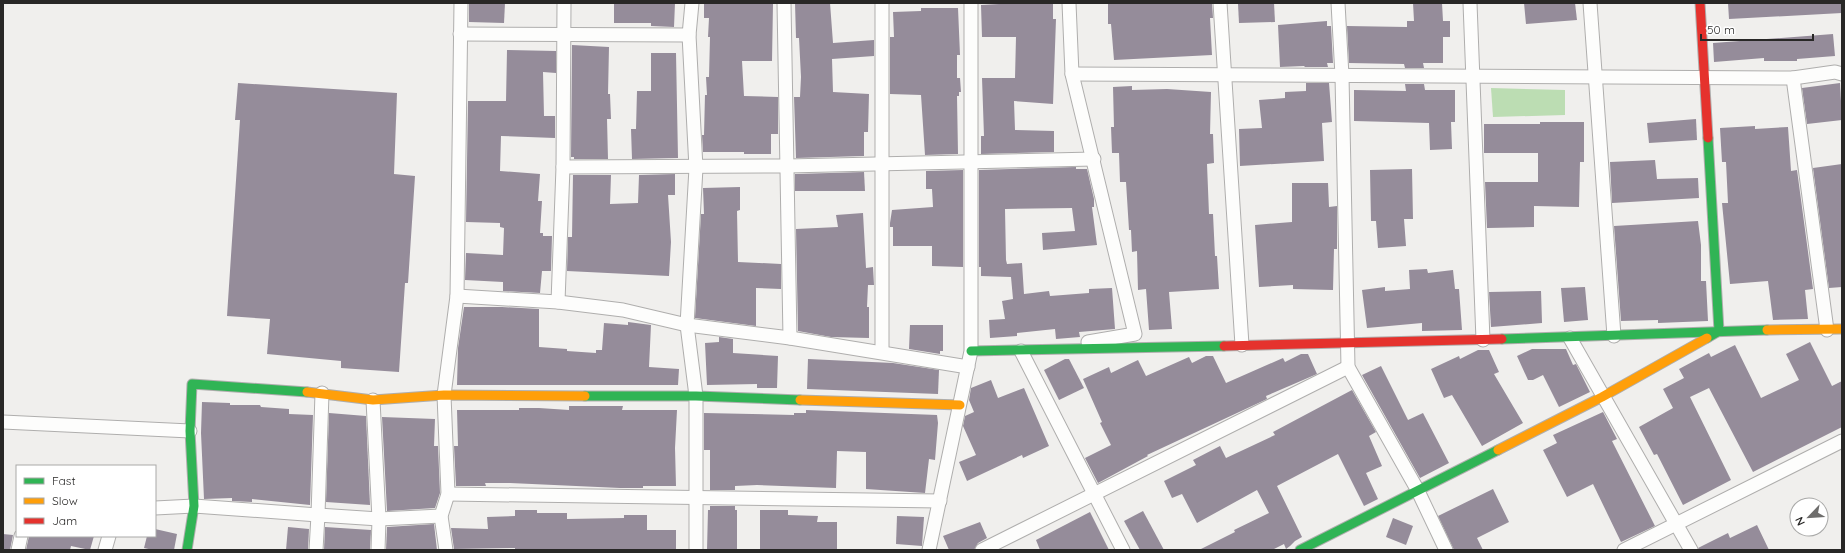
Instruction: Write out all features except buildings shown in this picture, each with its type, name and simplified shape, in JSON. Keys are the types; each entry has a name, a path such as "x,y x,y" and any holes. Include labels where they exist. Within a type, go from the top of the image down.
{"street":[{"path":"446,550 441,516 448,494 444,395 457,296 461,3"},
{"path":"558,302 563,167 564,3"},
{"path":"692,3 689,35 696,168 687,325 696,396 696,550"},
{"path":"784,3 790,338"},
{"path":"882,3 882,352"},
{"path":"929,550 971,351 971,3"},
{"path":"1051,349 1135,334 1094,159 1072,74 1069,3"},
{"path":"1220,3 1242,345"},
{"path":"1338,3 1342,76 1348,367 1418,489 1446,550"},
{"path":"1470,3 1482,340"},
{"path":"1590,3 1614,336"},
{"path":"1700,3 1719,331"},
{"path":"460,34 689,35"},
{"path":"1072,74 1793,78 1835,72 1842,74"},
{"path":"1793,78 1827,330"},
{"path":"563,167 696,168 971,163 1094,159"},
{"path":"457,296 558,302 623,310 687,325 790,338 968,367"},
{"path":"971,351 1570,338 1719,331 1842,329"},
{"path":"1300,550 1602,397 1719,331"},
{"path":"1570,338 1602,397 1691,550"},
{"path":"1021,351 1123,550"},
{"path":"982,550 1348,367"},
{"path":"187,550 194,506 190,431 192,384 322,393 373,400 444,395 696,396 960,405"},
{"path":"316,550 322,393"},
{"path":"373,400 379,519 378,550"},
{"path":"3,422 190,431"},
{"path":"1624,550 1675,523 1842,442"},
{"path":"448,494 696,499 940,501"},
{"path":"156,508 194,506 379,519 441,516"},
{"path":"18,550 21,537"},
{"path":"105,550 108,537"}],"green space":[{"path":"1491,88 1565,90 1565,115 1493,117"}],"traffic: fast":[{"path":"1707,338 1719,331 1708,138"},
{"path":"1502,339 1767,330"},
{"path":"971,351 1224,346"},
{"path":"187,550 194,506 190,431 192,384 307,392"},
{"path":"585,396 696,396 800,400"},
{"path":"1300,550 1498,450"}],"traffic: slow":[{"path":"1767,330 1842,329"},
{"path":"1498,450 1602,397 1707,338"},
{"path":"307,392 373,400 444,395 585,396"},
{"path":"800,400 960,405"}],"traffic: jam":[{"path":"1700,3 1708,138"},
{"path":"1224,346 1502,339"}]}
